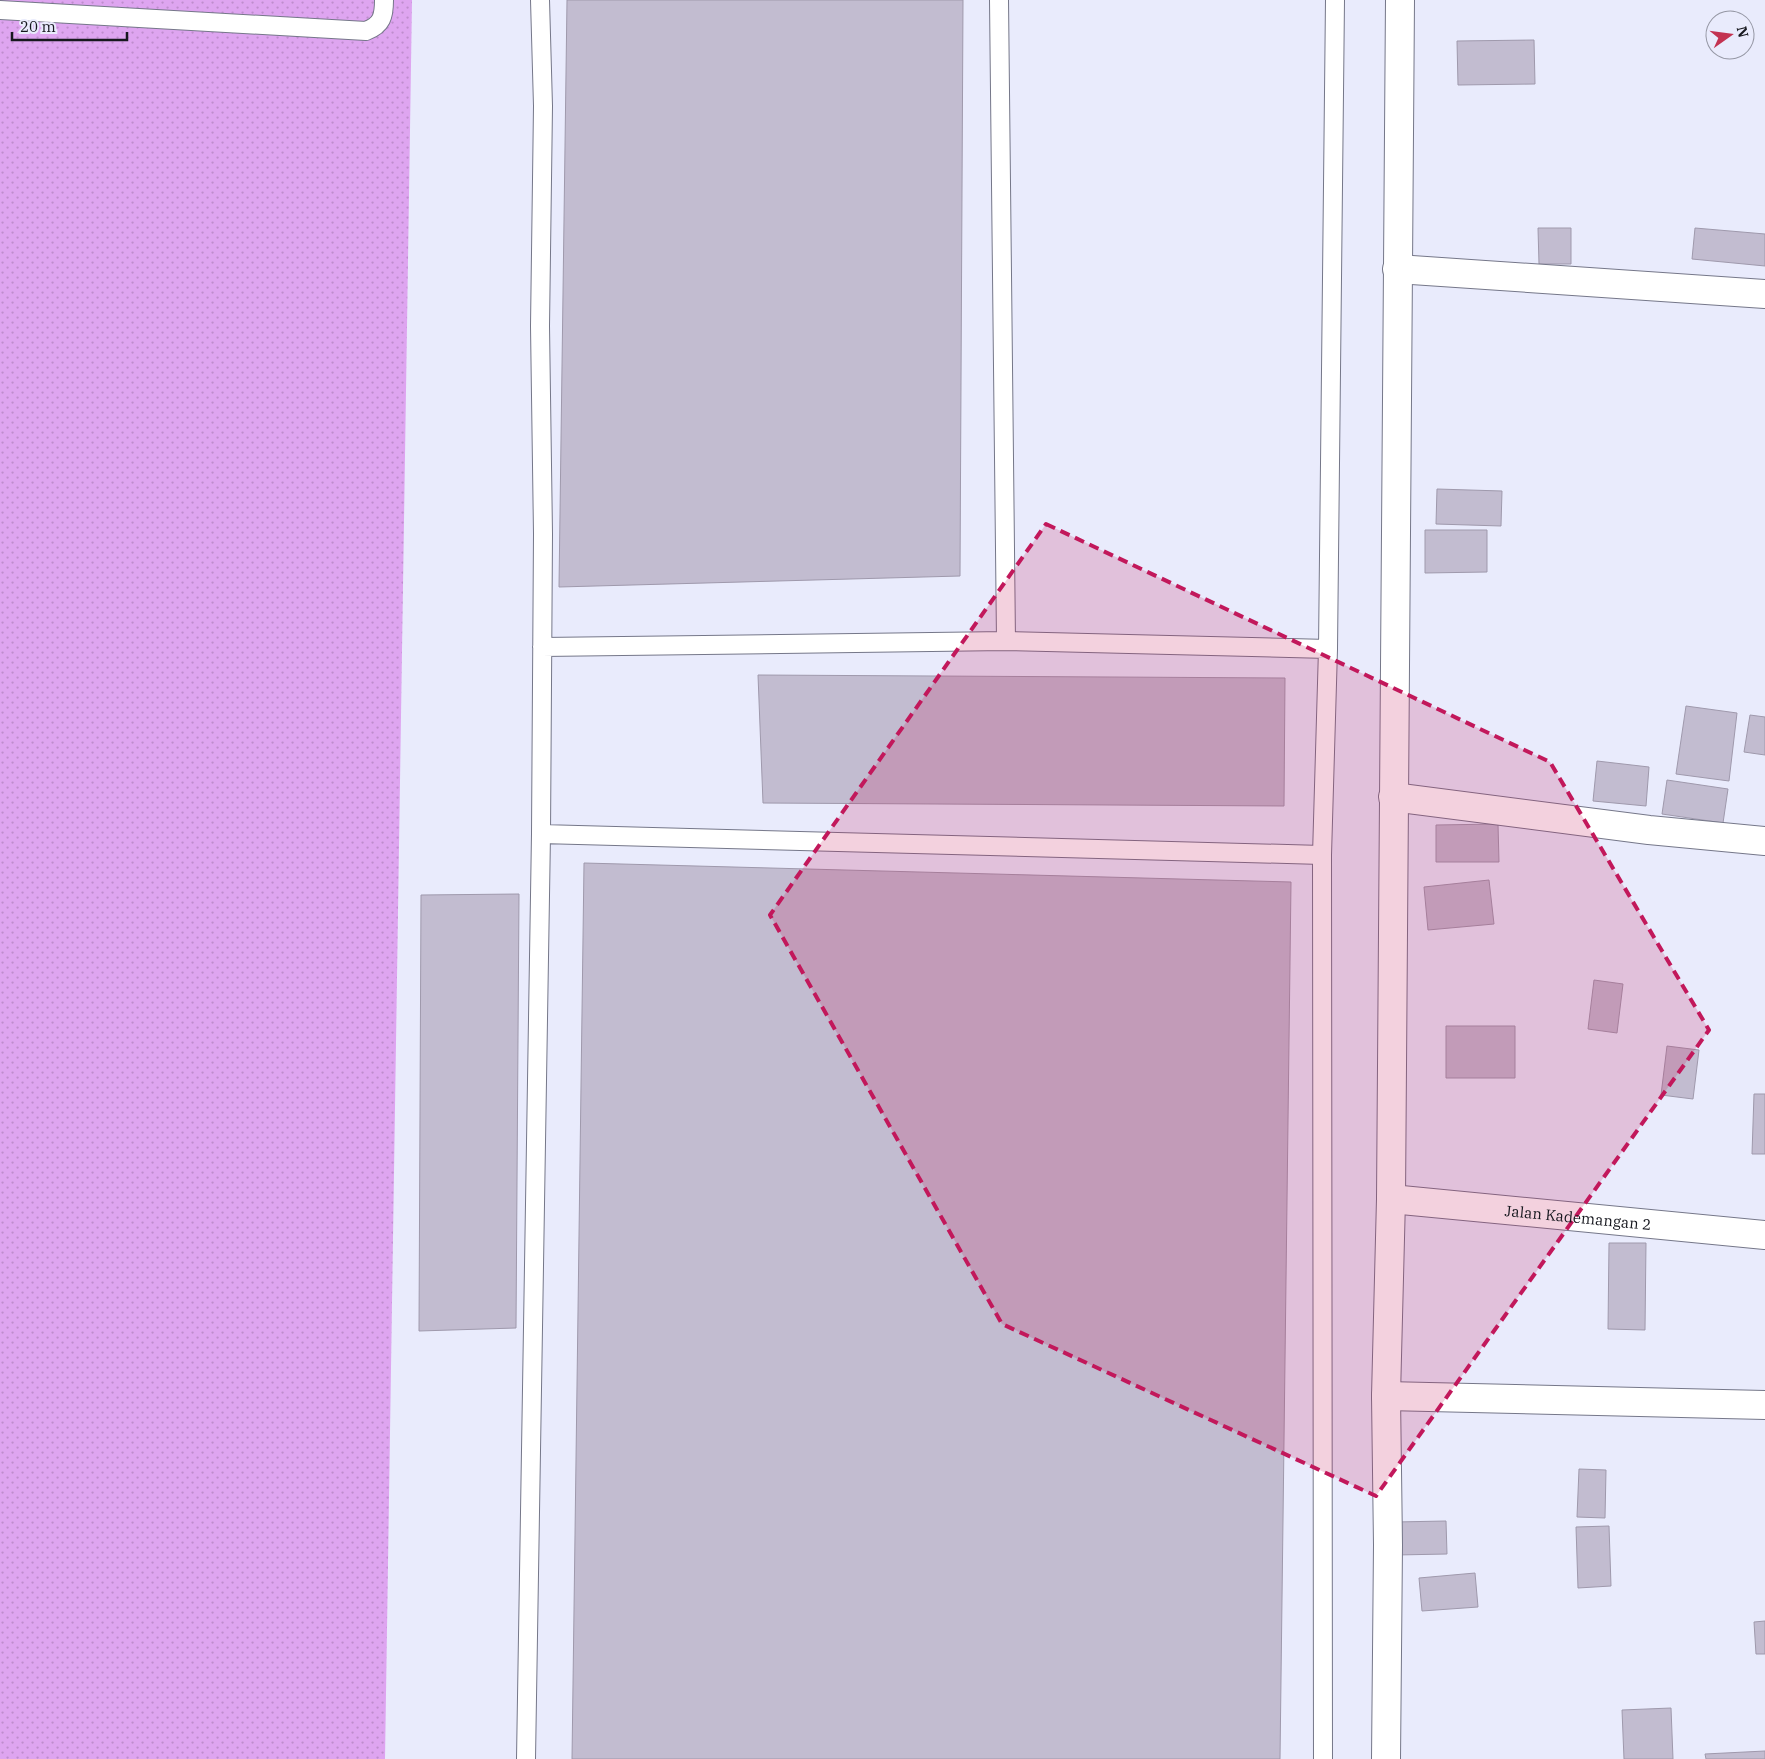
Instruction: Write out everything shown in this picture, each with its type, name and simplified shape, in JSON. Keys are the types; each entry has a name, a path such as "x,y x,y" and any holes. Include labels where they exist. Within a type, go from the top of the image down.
{"street":[{"path":"1386,1759 1388,1545 1386,1396 1391,1199 1400,0"},
{"path":"1397,269 1765,294"},
{"path":"1393,797 1648,830 1765,841"},
{"name":"Jalan Kademangan 2","path":"1391,1199 1765,1235"},
{"path":"1386,1396 1765,1404"}],"lane":[{"path":"0,10 366,31 374,28 384,14 384,0"},
{"path":"526,1759 544,534 540,326 543,106 540,0"},
{"path":"999,0 1006,641"},
{"path":"1323,1759 1322,855 1328,649 1335,0"},
{"path":"542,647 1006,641 1328,649"},
{"path":"541,834 1322,855"}],"highlighted area":[{"path":"1046,524 1550,762 1709,1030 1376,1496 1002,1324 770,915"}],"shaded area":[{"path":"0,0 412,0 385,1759 0,1759"}],"building":[{"path":"567,0 963,0 960,576 559,587"},
{"path":"1534,40 1535,84 1458,85 1457,41"},
{"path":"1538,228 1571,228 1571,264 1539,264"},
{"path":"1695,228 1765,234 1765,266 1692,259"},
{"path":"1437,489 1502,491 1501,526 1436,524"},
{"path":"1425,530 1487,530 1487,572 1425,573"},
{"path":"758,675 1285,678 1284,806 763,803"},
{"path":"1686,706 1737,713 1729,781 1676,774"},
{"path":"1750,715 1765,717 1765,755 1744,752"},
{"path":"1597,761 1649,767 1646,806 1593,801"},
{"path":"1667,780 1728,789 1723,823 1662,814"},
{"path":"1498,824 1499,862 1436,862 1436,825"},
{"path":"584,863 1291,882 1280,1759 572,1759"},
{"path":"1489,880 1494,924 1428,930 1424,887"},
{"path":"519,894 516,1328 419,1331 421,895"},
{"path":"1594,980 1623,984 1617,1033 1588,1029"},
{"path":"1446,1026 1515,1026 1515,1078 1446,1078"},
{"path":"1667,1046 1699,1050 1693,1099 1661,1095"},
{"path":"1754,1094 1765,1094 1765,1154 1752,1154"},
{"path":"1609,1243 1646,1243 1645,1330 1608,1329"},
{"path":"1579,1469 1606,1470 1605,1518 1577,1517"},
{"path":"1446,1521 1447,1554 1396,1555 1395,1522"},
{"path":"1609,1526 1611,1586 1578,1588 1576,1527"},
{"path":"1475,1573 1478,1607 1422,1611 1419,1578"},
{"path":"1765,1621 1765,1654 1756,1654 1754,1622"},
{"path":"1671,1708 1673,1759 1624,1759 1622,1710"},
{"path":"1765,1751 1765,1759 1706,1759 1705,1754"}]}
